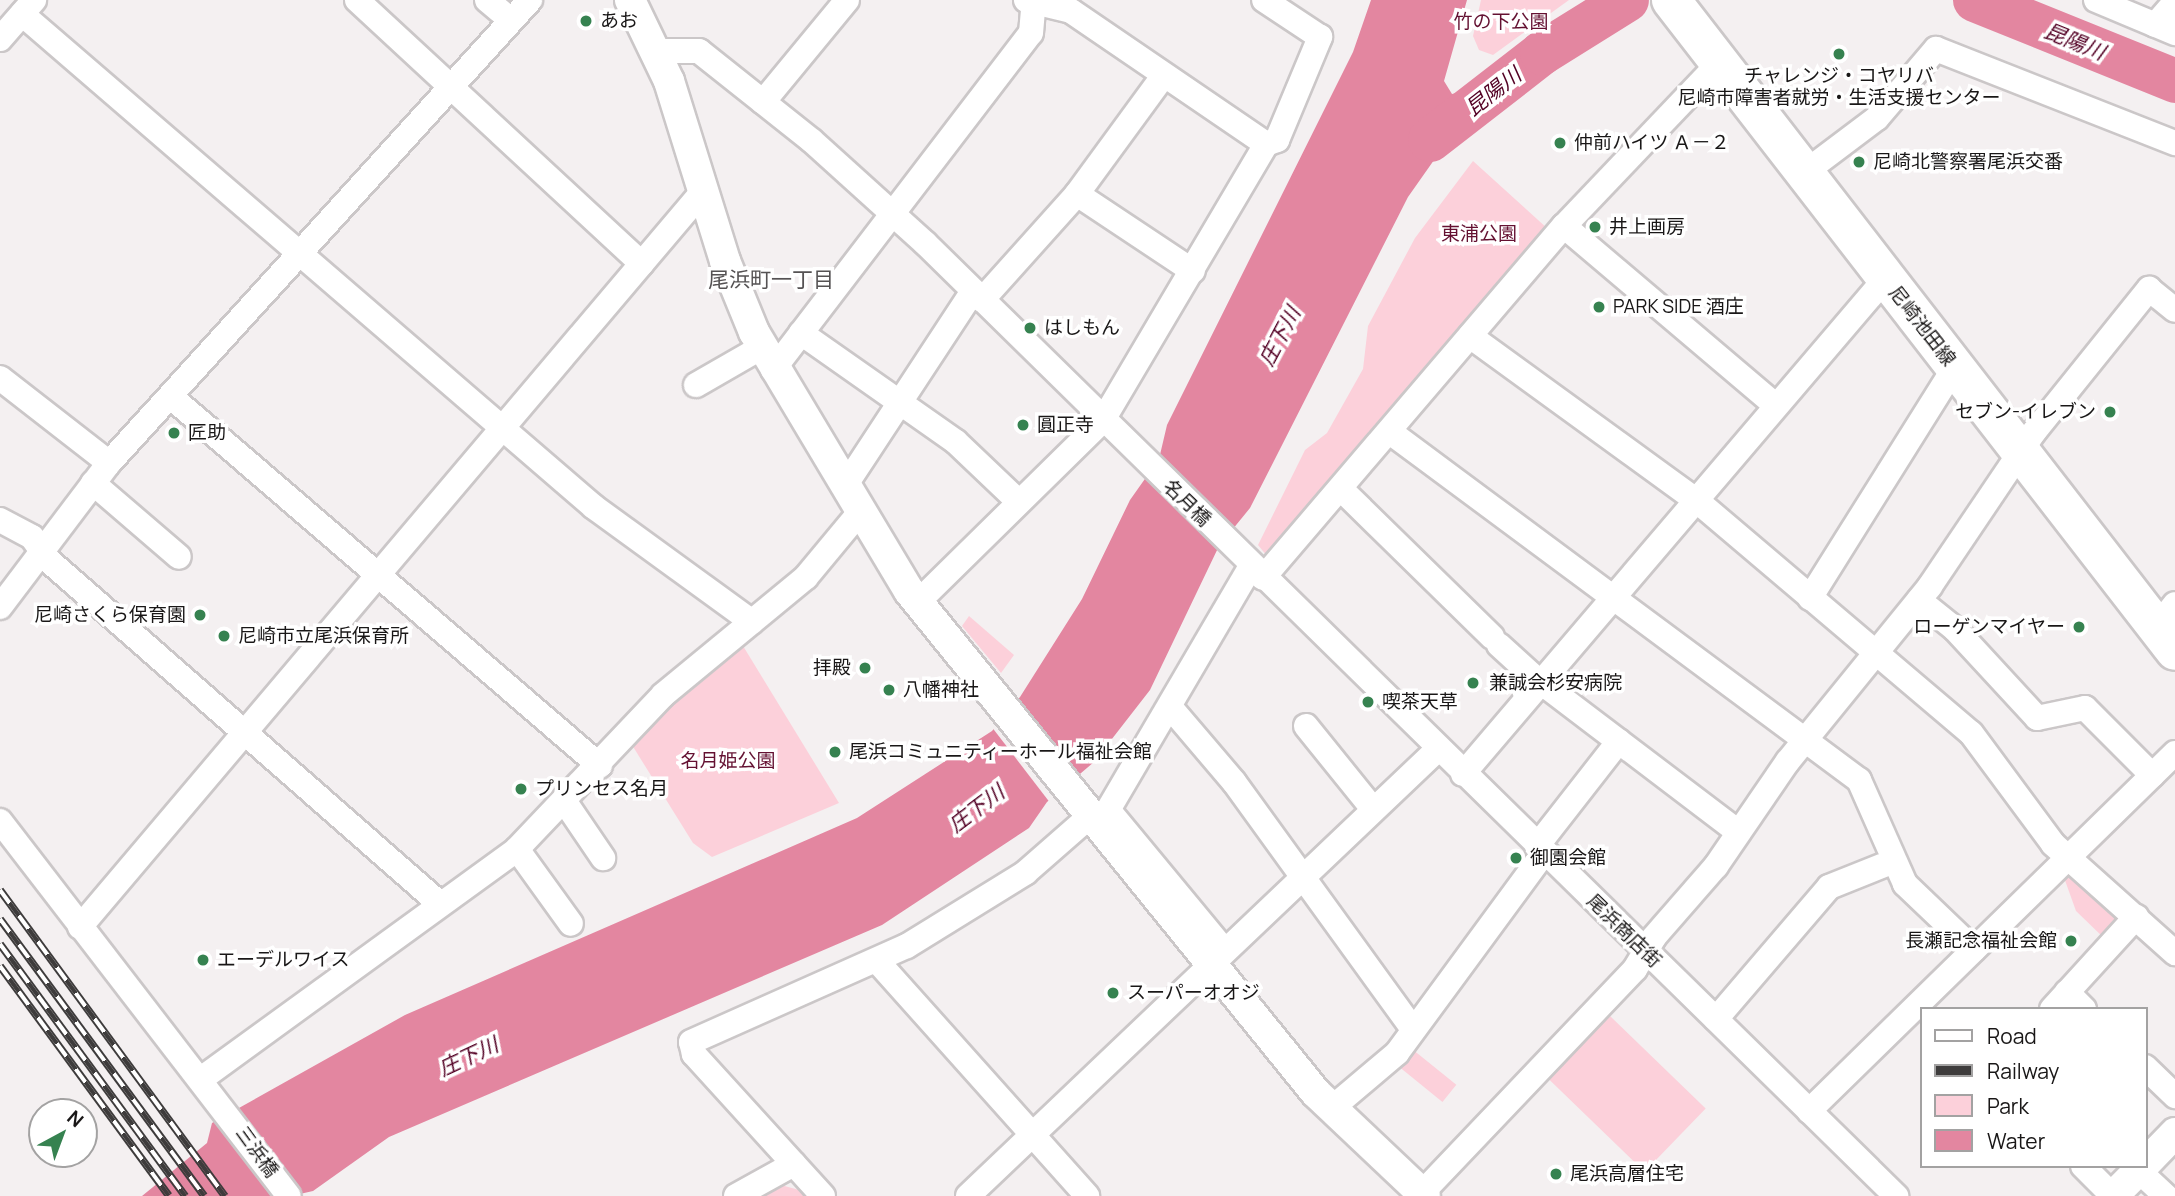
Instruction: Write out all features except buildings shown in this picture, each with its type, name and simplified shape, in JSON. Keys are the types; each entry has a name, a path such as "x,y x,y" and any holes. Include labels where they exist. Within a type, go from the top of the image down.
{"main road":[{"name":"尼崎池田線","path":"1673,2 2022,453 2169,627"}],"street":[{"path":"357,0 642,264"},
{"path":"487,0 511,20"},
{"path":"0,607 42,548 109,463 530,0"},
{"path":"630,0 657,51 704,190 724,261 767,358 860,512 917,603 1085,812 1216,957"},
{"path":"763,102 847,0"},
{"path":"917,603 1018,501 1103,421 1266,144 1278,140 1320,37 1264,0"},
{"path":"2096,0 2165,29 2175,2"},
{"path":"696,385 767,358 801,332 894,216 1031,33 1031,1 1071,11 1266,144"},
{"path":"0,38 28,7 594,507 752,622"},
{"path":"1804,173 1877,118 1936,50 2175,143"},
{"name":"名月橋","path":"657,51 699,51 763,102 894,216 1258,572"},
{"path":"1719,62 1564,226 1342,490 1258,572 1108,810 1332,1108 1422,1195 1527,1087 1635,969 1716,866 1737,831 1804,741 1919,600 2022,453 2149,289 2175,310"},
{"path":"845,486 899,401 977,296 1077,194 1164,75"},
{"path":"80,927 704,190"},
{"path":"1077,194 1193,271"},
{"path":"1564,226 1776,405"},
{"path":"1463,774 1885,279"},
{"path":"801,332 956,442 1018,501"},
{"path":"1470,336 1696,500 1971,733 2053,844 2175,953"},
{"path":"1810,598 1955,368"},
{"path":"0,378 109,463"},
{"path":"170,396 600,766"},
{"path":"1390,432 1859,780 1905,884 1973,950"},
{"path":"93,483 179,556"},
{"path":"1342,490 1495,641 1542,682 1737,831"},
{"path":"201,1079 439,903 517,849 600,766 663,695 813,570 860,512"},
{"path":"0,520 42,548 48,560 439,903"},
{"name":"尾浜商店街","path":"1258,572 1896,1196"},
{"path":"1919,600 1955,629 2037,718 2085,708 2152,775"},
{"path":"1171,708 1234,782 1300,878 1413,1029"},
{"path":"1306,726 1373,809"},
{"path":"1332,1108 1387,1065 1619,741"},
{"path":"968,1196 1216,957 1438,749"},
{"path":"1809,1111 2175,753"},
{"path":"565,802 603,858"},
{"path":"824,1196 689,1047 722,1027 878,962 1025,873 1085,812"},
{"name":"三浜橋","path":"0,821 80,927 224,1107 289,1196"},
{"path":"517,849 571,924"},
{"path":"1716,1019 1829,887 1894,862"},
{"path":"2067,1003 2136,917"},
{"path":"878,962 1087,1196"},
{"path":"2147,1069 2175,1096"},
{"path":"2147,1163 2175,1133"},
{"path":"736,1196 794,1164"},
{"path":"2085,1168 2113,1196 2142,1168"},
{"path":"2144,1168 2166,1196"}],"green space":[{"name":"竹の下公園","path":"1481,0 1569,0 1493,55 1479,50 1473,36"},
{"name":"東浦公園","path":"1473,161 1548,229 1267,556 1258,545 1305,450 1327,433 1363,369 1368,326 1415,238"},
{"path":"969,616 1014,655 1001,673 962,626"},
{"name":"名月姫公園","path":"740,641 839,803 712,857 693,843 632,745 665,708"},
{"path":"2068,866 2119,912 2119,926 2106,940 2076,911 2062,872"},
{"path":"1610,1016 1706,1108 1645,1172 1549,1079"},
{"path":"1412,1049 1456,1085 1442,1102 1398,1066"},
{"path":"777,1184 803,1191 807,1196 756,1196"}],"water":[{"name":"庄下川","path":"1371,0 1467,0 1444,81 1452,94 1466,91 1483,110 1446,143 1408,197 1250,508 1219,546 1150,690 1094,762 1047,802 1029,828 882,925 389,1137 313,1191 291,1196 142,1196 207,1143 212,1123 405,1015 857,818 992,731 1020,697 1082,599 1130,500 1159,459 1167,425 1353,52"}],"pier":[{"path":"1016,697 1082,777 1051,804 991,726"}],"waterway":[{"name":"昆陽川","path":"1430,140 1542,53 1627,0"},
{"name":"昆陽川","path":"1975,0 2175,81"}],"railway":[{"path":"0,890 225,1196"},
{"path":"0,919 204,1196"},
{"path":"0,944 185,1196"},
{"path":"0,966 169,1196"}],"place":[{"name":"あお","path":"586,21"},
{"name":"チャレンジ・コヤリバ 尼崎市障害者就労・生活支援センター","path":"1839,54"},
{"name":"仲前ハイツ Ａ－２","path":"1560,143"},
{"name":"尼崎北警察署尾浜交番","path":"1859,162"},
{"name":"井上画房","path":"1595,227"},
{"name":"PARK SIDE 酒庄","path":"1599,307"},
{"name":"はしもん","path":"1030,328"},
{"name":"セブン-イレブン","path":"2110,412"},
{"name":"圓正寺","path":"1023,425"},
{"name":"匠助","path":"174,433"},
{"name":"尼崎さくら保育園","path":"200,615"},
{"name":"ローゲンマイヤー","path":"2079,627"},
{"name":"尼崎市立尾浜保育所","path":"224,636"},
{"name":"拝殿","path":"865,668"},
{"name":"兼誠会杉安病院","path":"1473,683"},
{"name":"八幡神社","path":"889,690"},
{"name":"喫茶天草","path":"1368,702"},
{"name":"尾浜コミュニティーホール福祉会館","path":"835,752"},
{"name":"プリンセス名月","path":"521,789"},
{"name":"御園会館","path":"1516,858"},
{"name":"長瀬記念福祉会館","path":"2071,941"},
{"name":"エーデルワイス","path":"203,960"},
{"name":"スーパーオオジ","path":"1113,993"},
{"name":"尾浜高層住宅","path":"1556,1174"}],"district":[{"name":"尾浜町一丁目","path":"771,279"}]}
